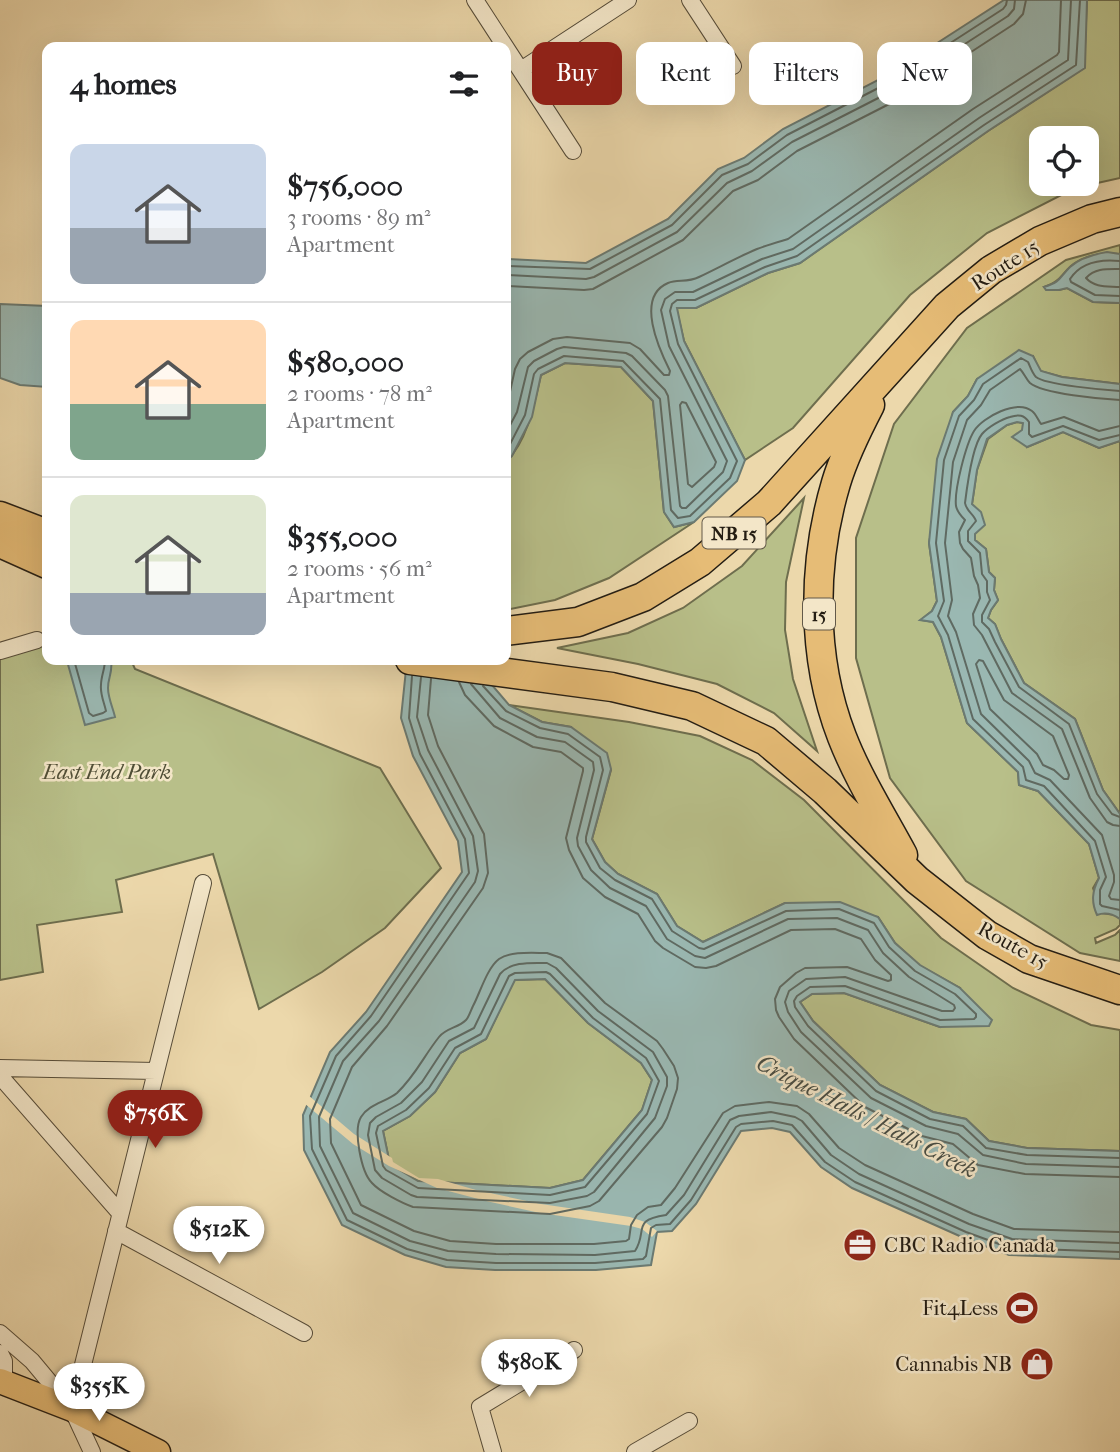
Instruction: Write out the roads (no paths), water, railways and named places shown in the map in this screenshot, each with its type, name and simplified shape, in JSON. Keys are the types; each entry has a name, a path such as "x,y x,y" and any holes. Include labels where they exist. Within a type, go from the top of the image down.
{"highway":[{"name":"Route 15","path":"908,347 947,306 991,270 1040,241 1092,219 1120,212"},
{"name":"NB 15","path":"511,630 578,622 643,597 700,562 769,503 908,347"},
{"name":"15","path":"908,347 872,400 854,434 836,482 824,532 819,608 827,685 841,734 861,781 917,880"},
{"path":"0,516 42,532"},
{"path":"0,543 42,562"},
{"name":"Route 15","path":"448,665 612,687 692,706 766,741 825,791 917,880 987,935 1029,959 1120,990"}],"main road":[{"path":"2,1381 72,1409 158,1452"}],"street":[{"path":"475,0 503,42"},
{"path":"521,70 628,0"},
{"path":"690,0 717,42"},
{"path":"511,55 573,151"},
{"path":"0,650 37,640"},
{"path":"72,1409 203,883"},
{"path":"0,1068 156,1071"},
{"path":"0,1076 120,1213"},
{"path":"116,1231 304,1333"},
{"path":"0,1333 32,1361 72,1409 92,1452"},
{"path":"493,1452 480,1407 574,1350"},
{"path":"0,1353 4,1361 2,1381"},
{"path":"635,1452 689,1421"}],"water":[{"path":"1004,0 1087,0 1085,68 988,131 800,263 768,273 696,308 677,308 684,341 745,460 737,481 694,522 674,527 664,512 653,401 621,367 565,363 541,375 532,417 511,457 511,259 586,263 668,219 718,169 744,158 783,129 830,105 863,105 863,88 877,81 877,105 972,105 972,42 939,42"},
{"path":"1107,252 1120,254 1120,303 1093,302 1067,288 1046,290 1044,287 1057,281 1078,261"},
{"path":"0,304 42,306 42,387 20,385 0,378"},
{"path":"1019,350 1033,356 1041,371 1062,377 1120,384 1120,441 1099,448 1063,432 1027,447 1012,437 1022,430 1023,423 1007,425 987,439 977,470 972,504 981,512 985,525 975,534 975,540 986,549 989,572 995,578 994,590 998,600 988,618 995,624 1024,683 1075,719 1103,790 1120,814 1120,919 1109,914 1097,915 1093,896 1099,878 1089,844 1038,791 1019,785 1018,772 967,723 941,637 933,622 920,620 932,611 937,601 929,543 937,459 953,412 968,396 977,379"},
{"path":"68,665 111,665 108,692 115,717 85,725"},
{"name":"Crique Halls / Halls Creek","path":"406,665 429,665 486,678 509,705 542,722 571,727 607,753 611,769 592,839 605,862 618,874 657,894 677,926 703,942 785,903 840,902 878,917 895,943 920,965 960,988 992,1020 989,1026 940,1027 844,993 812,994 800,1002 813,1021 880,1085 933,1112 966,1119 989,1141 1027,1148 1120,1151 1120,1259 1009,1255 852,1188 821,1167 790,1132 772,1128 741,1131 696,1204 672,1231 657,1232 651,1265 596,1270 446,1267 405,1255 342,1225 304,1150 303,1115 330,1052 366,1012 462,872 458,841 413,756 401,718","holes":["545,979 588,1023 641,1063 652,1080 642,1110 583,1180 550,1188 418,1181 390,1164 383,1131 410,1116 435,1092 460,1053 486,1039 515,980"]}],"place":[{"name":"CBC Radio Canada","path":"860,1245"},
{"name":"Fit4Less","path":"1022,1308"},
{"name":"Cannabis NB","path":"1037,1364"}],"park label":[{"name":"East End Park","path":"107,772"}]}
